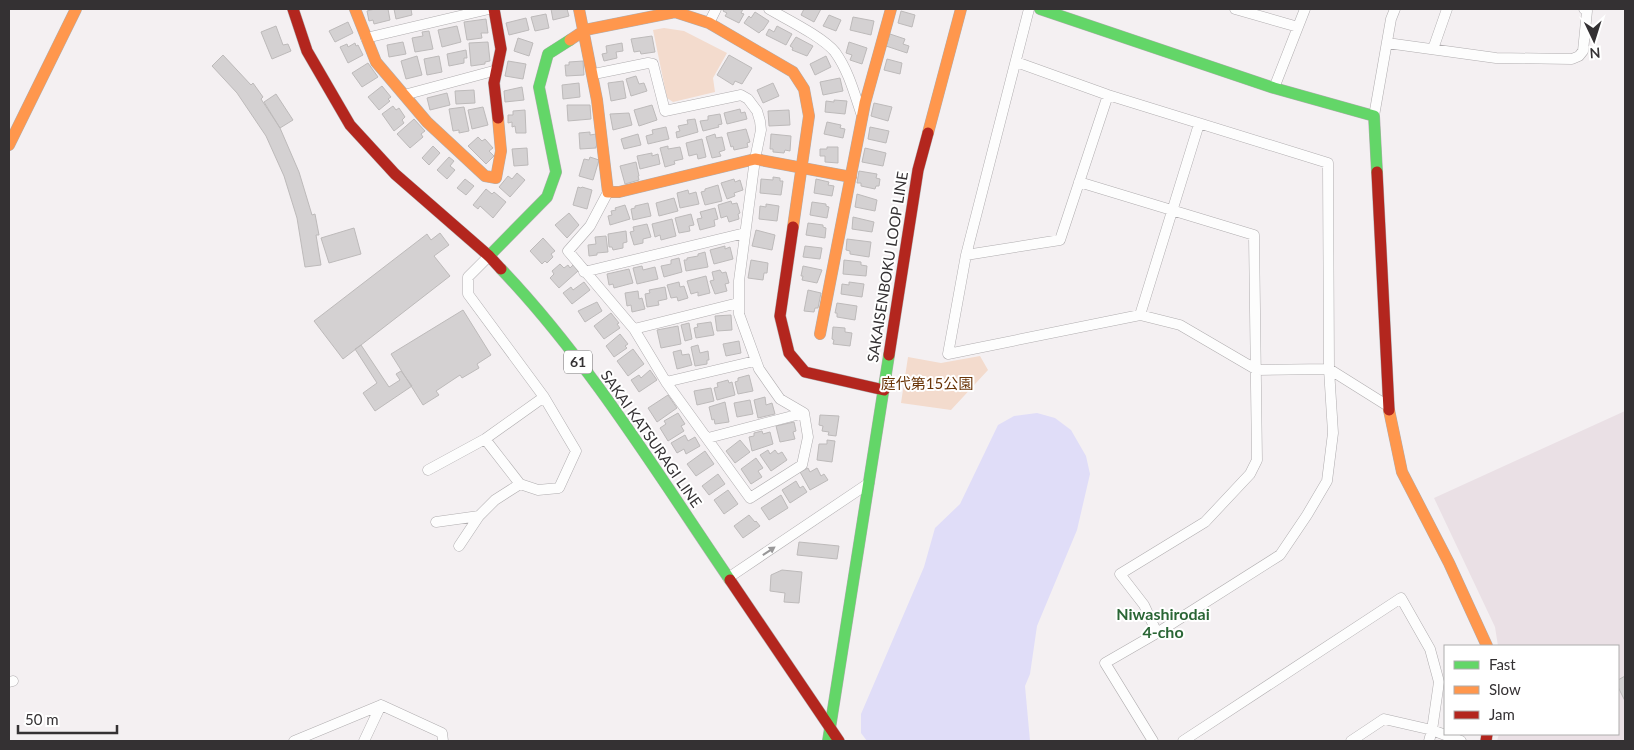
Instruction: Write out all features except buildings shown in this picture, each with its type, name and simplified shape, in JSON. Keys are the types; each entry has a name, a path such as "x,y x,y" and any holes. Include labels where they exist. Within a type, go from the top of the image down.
{"street":[{"path":"9,145 76,9"},
{"name":"SAKAI KATSURAGI LINE","path":"292,9 307,51 350,126 395,174 489,256 528,298 609,402 839,741"},
{"path":"355,9 376,62 427,122 485,176 496,178 501,151 494,83 501,49 494,9"},
{"path":"366,38 489,9"},
{"path":"580,9 594,74 603,133 608,192 590,226 568,251 634,329 666,382 750,498 802,465 808,438 804,413"},
{"path":"709,23 716,9"},
{"path":"769,9 812,34 834,51 850,80 862,116"},
{"path":"820,334 862,116 889,9"},
{"name":"SAKAISENBOKU LOOP LINE","path":"828,741 918,170 961,9"},
{"path":"1029,9 966,255 948,354 1140,315 1180,325 1257,370 1328,369 1388,406"},
{"path":"1040,9 1274,88 1374,116"},
{"path":"1235,9 1298,27"},
{"path":"1274,88 1305,9"},
{"path":"1395,9 1391,19 1374,116 1388,406 1402,472 1449,563 1487,645"},
{"path":"1433,49 1447,9"},
{"path":"1387,43 1496,58 1572,59 1579,56 1583,51 1587,11 1584,9"},
{"path":"486,439 520,484 538,490 559,488 576,452 544,397 468,294 468,277 547,197 556,172 539,87 548,54 585,30 675,12 709,23 792,72 804,89 809,116 780,316 789,353 805,372 884,390"},
{"path":"1016,62 1108,95 1328,163 1328,369 1333,434 1327,481 1280,555 1157,633 1105,663 1153,741"},
{"path":"594,74 648,63 653,64 665,111 735,95 748,98 757,111 761,130 755,159 739,281 739,314 759,370 780,399 804,413"},
{"path":"404,95 497,70"},
{"path":"966,255 1060,240 1108,95"},
{"path":"1140,315 1199,124"},
{"path":"608,192 619,192 755,159 851,177"},
{"path":"1078,182 1254,235 1258,460 1250,474 1205,522 1120,574 1144,605 1157,633"},
{"path":"584,272 745,233"},
{"path":"634,329 738,303"},
{"path":"666,382 755,361"},
{"path":"428,470 486,439 544,397"},
{"path":"708,438 804,413"},
{"path":"459,546 479,516 495,500 520,484"},
{"path":"728,578 869,484"},
{"path":"436,522 479,516"},
{"path":"1183,741 1402,598 1430,649 1439,682 1432,730 1428,741"},
{"path":"364,741 382,705"},
{"path":"294,741 382,705 442,733 443,741"},
{"path":"1351,741 1384,719 1444,735"},
{"path":"1445,735 1461,741"}],"shaded area":[{"path":"1625,411 1625,741 1497,741 1499,735 1619,735 1619,645 1498,645 1495,627 1434,498"},
{"path":"1037,413 1055,418 1071,430 1086,456 1090,474 1077,530 1037,626 1030,674 1025,686 1030,741 867,741 861,733 861,714 924,567 935,528 960,504 998,425 1014,416"}],"green space":[{"path":"664,28 684,31 727,53 713,78 715,92 673,102 667,98 653,30"},
{"name":"庭代第15公園","path":"980,356 988,370 951,410 901,403 908,357 941,363"}],"traffic: fast":[{"path":"1040,9 1274,88 1374,116 1377,172"},
{"path":"489,256 547,197 556,172 539,87 548,54 570,40"},
{"path":"501,269 564,342 593,380 650,460 730,580"},
{"path":"828,741 889,355"}],"traffic: slow":[{"path":"9,145 76,9"},
{"path":"355,9 376,62 427,122 485,176 496,178 501,151 498,118"},
{"path":"579,9 597,100 608,192 619,192 755,159 851,177"},
{"path":"820,334 865,103 891,9"},
{"path":"928,133 961,9"},
{"path":"570,40 585,30 675,12 709,23 793,72 804,89 809,116 793,227"},
{"path":"1389,410 1402,472 1449,563 1487,645"}],"traffic: jam":[{"path":"293,9 307,51 350,125 395,174 489,256 501,269"},
{"path":"494,9 501,49 494,83 498,118"},
{"path":"889,355 918,170 928,133"},
{"path":"1377,172 1389,410"},
{"path":"793,227 780,316 789,353 805,372 884,390"},
{"path":"730,580 839,741"},
{"path":"1486,741 1487,735"}],"district":[{"name":"Niwashirodai 4-cho","path":"1163,623"}]}
